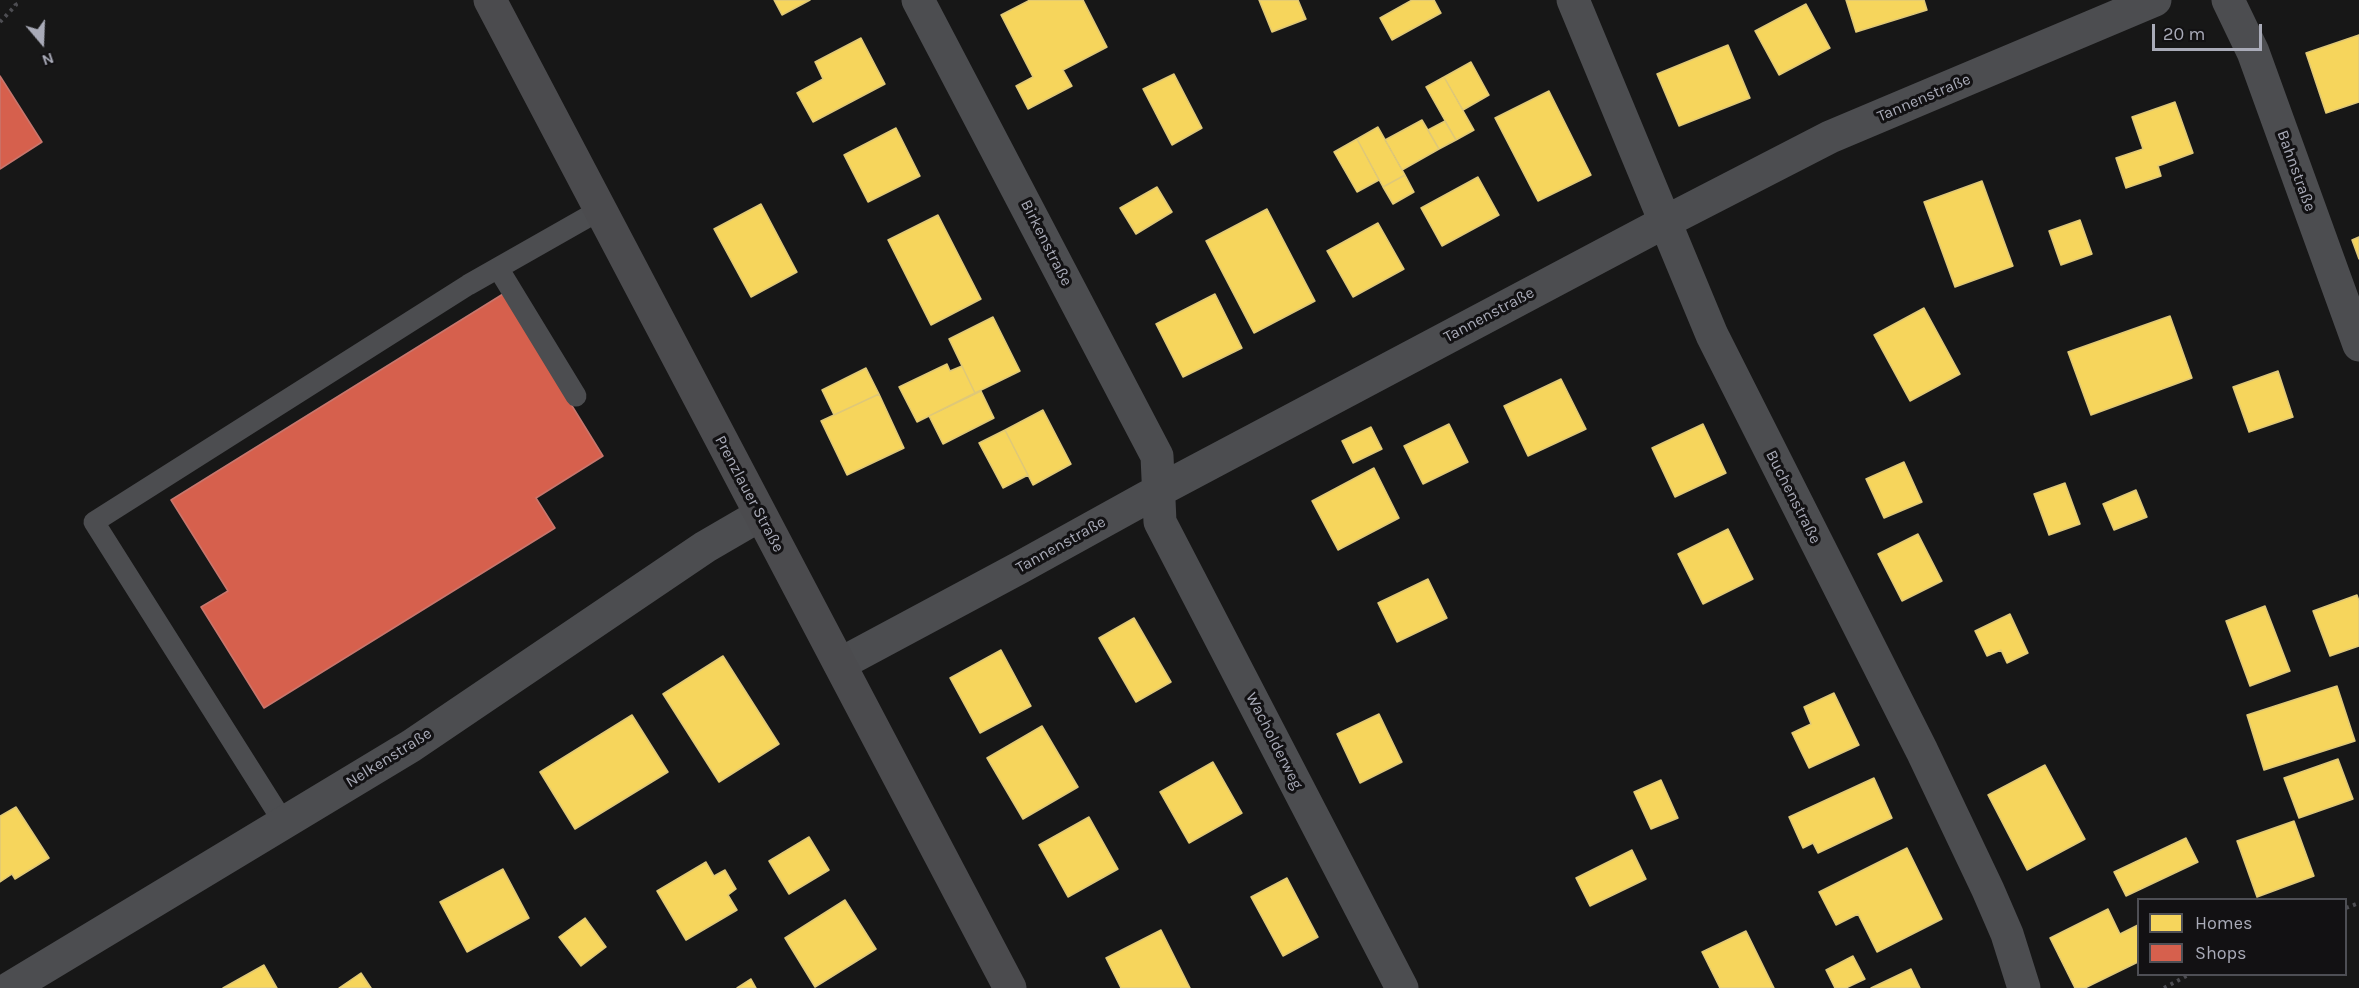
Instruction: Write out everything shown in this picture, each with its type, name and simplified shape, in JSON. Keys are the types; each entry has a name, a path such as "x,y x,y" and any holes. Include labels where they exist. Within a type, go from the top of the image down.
{"main road":[{"name":"Prenzlauer Straße","path":"490,0 1010,988"}],"street":[{"name":"Birkenstraße","path":"918,0 1157,456 1160,490"},
{"name":"Buchenstraße","path":"1573,0 1712,335 1922,752 1988,890 2007,934 2024,988"},
{"name":"Tannenstraße","path":"840,664 1160,490 1830,137 2155,0"},
{"name":"Bahnstraße","path":"2228,0 2253,52 2359,345"},
{"name":"Wacholderweg","path":"1160,490 1160,522 1402,988"},
{"name":"Nelkenstraße","path":"10,988 411,746 705,547 760,515"}],"lane":[{"path":"284,823 94,522 468,285 600,210"},
{"path":"498,268 576,396"}],"path":[{"path":"0,22 16,5 13,0"},
{"path":"2164,988 2188,976"}],"building: Homes":[{"path":"774,0 810,0 782,15"},
{"path":"1030,0 1083,0 1107,47 1063,70 1072,86 1028,109 1016,86 1033,77 1001,15"},
{"path":"1259,0 1298,0 1306,19 1272,32"},
{"path":"1412,0 1434,0 1441,13 1392,40 1380,18"},
{"path":"1846,0 1924,0 1927,10 1856,32"},
{"path":"1806,4 1830,48 1779,75 1755,31"},
{"path":"2359,35 2359,102 2326,113 2306,53"},
{"path":"861,38 885,84 813,122 797,93 823,79 815,62"},
{"path":"1728,45 1750,98 1679,126 1657,74"},
{"path":"1471,62 1489,95 1463,110 1444,77"},
{"path":"1174,74 1202,128 1172,145 1143,89"},
{"path":"1444,77 1474,130 1456,140 1426,87"},
{"path":"1549,91 1591,175 1538,201 1495,118"},
{"path":"2175,102 2193,153 2158,166 2161,176 2126,188 2116,158 2143,149 2132,117"},
{"path":"1422,120 1439,149 1402,170 1385,140"},
{"path":"1445,121 1456,140 1439,149 1428,130"},
{"path":"1378,127 1405,175 1383,187 1357,139"},
{"path":"896,128 920,176 868,202 844,155"},
{"path":"1357,139 1379,180 1357,192 1334,152"},
{"path":"1405,175 1414,192 1393,204 1383,187"},
{"path":"1478,177 1499,215 1442,246 1421,208"},
{"path":"1982,181 2013,266 1955,287 1924,202"},
{"path":"1157,187 1172,212 1136,234 1120,208"},
{"path":"761,204 797,272 751,297 714,229"},
{"path":"1267,209 1315,301 1254,333 1206,241"},
{"path":"938,215 981,299 931,325 888,240"},
{"path":"2080,220 2092,254 2061,265 2049,231"},
{"path":"1378,223 1404,269 1353,297 1327,251"},
{"path":"2359,237 2359,259 2352,240"},
{"path":"1215,294 1242,348 1183,377 1156,324"},
{"path":"1924,308 1960,374 1910,401 1874,335"},
{"path":"2170,316 2192,378 2091,415 2068,352"},
{"path":"993,317 1020,371 975,393 949,339"},
{"path":"947,364 950,371 962,366 975,393 917,422 899,387"},
{"path":"866,368 879,394 834,415 822,390"},
{"path":"2278,371 2293,417 2249,432 2233,387"},
{"path":"1561,379 1586,429 1528,456 1504,406"},
{"path":"981,391 994,418 943,444 929,416"},
{"path":"879,394 904,448 847,475 821,421"},
{"path":"1043,410 1071,464 1033,485 1005,430"},
{"path":"1449,424 1468,462 1423,484 1404,446"},
{"path":"1703,424 1726,473 1675,497 1652,448"},
{"path":"1371,427 1382,449 1353,463 1342,441"},
{"path":"1005,430 1028,475 1003,488 979,443"},
{"path":"1904,462 1922,502 1884,518 1866,479"},
{"path":"1374,468 1399,518 1338,550 1312,501"},
{"path":"2065,483 2080,524 2049,535 2034,494"},
{"path":"2136,490 2147,517 2114,530 2103,504"},
{"path":"1728,529 1753,579 1703,604 1678,554"},
{"path":"1918,534 1942,581 1902,601 1878,554"},
{"path":"1428,579 1447,618 1397,642 1378,603"},
{"path":"2357,595 2359,646 2330,656 2313,611"},
{"path":"2265,606 2290,671 2250,686 2226,621"},
{"path":"2010,614 2028,653 2007,663 2001,650 1987,656 1975,631"},
{"path":"1134,618 1171,682 1136,702 1099,638"},
{"path":"1001,650 1031,706 980,733 950,678"},
{"path":"723,656 779,744 719,782 663,694"},
{"path":"2337,686 2355,741 2264,770 2247,715"},
{"path":"1834,693 1859,745 1809,768 1792,733 1811,724 1804,707"},
{"path":"1379,714 1402,762 1360,783 1337,734"},
{"path":"632,715 668,772 575,829 540,772"},
{"path":"1042,726 1078,787 1023,819 987,758"},
{"path":"2338,759 2353,799 2299,818 2284,778"},
{"path":"1213,762 1242,813 1189,843 1160,792"},
{"path":"2045,765 2085,839 2027,870 1988,795"},
{"path":"1874,778 1892,818 1818,853 1813,843 1803,848 1789,817"},
{"path":"1661,780 1678,818 1651,829 1634,792"},
{"path":"16,807 49,858 15,879 12,874 0,882 0,816"},
{"path":"1089,817 1118,869 1068,897 1039,845"},
{"path":"2294,821 2314,876 2257,897 2237,841"},
{"path":"809,837 829,870 789,894 769,861"},
{"path":"2186,838 2198,862 2126,896 2114,872"},
{"path":"1907,848 1942,919 1877,952 1858,914 1836,925 1819,892"},
{"path":"1632,850 1646,879 1590,906 1576,878"},
{"path":"706,862 714,876 725,870 736,889 728,895 737,910 686,940 657,891"},
{"path":"503,869 529,918 467,952 440,902"},
{"path":"1287,878 1318,937 1283,956 1251,897"},
{"path":"845,900 876,949 815,987 785,938"},
{"path":"2108,909 2120,934 2137,926 2137,962 2085,988 2075,988 2050,938"},
{"path":"585,918 606,947 581,966 559,937"},
{"path":"1161,930 1190,988 1121,988 1106,958"},
{"path":"1746,931 1774,988 1720,988 1702,952"},
{"path":"1853,956 1865,979 1846,988 1835,988 1826,970"},
{"path":"264,965 277,988 223,988"},
{"path":"1911,969 1920,988 1871,988"},
{"path":"361,973 371,988 339,988"},
{"path":"751,979 756,988 737,988"}],"building: Shops":[{"path":"0,76 42,142 0,169"},
{"path":"503,294 603,456 536,498 555,528 264,708 201,607 228,591 171,500"}]}
